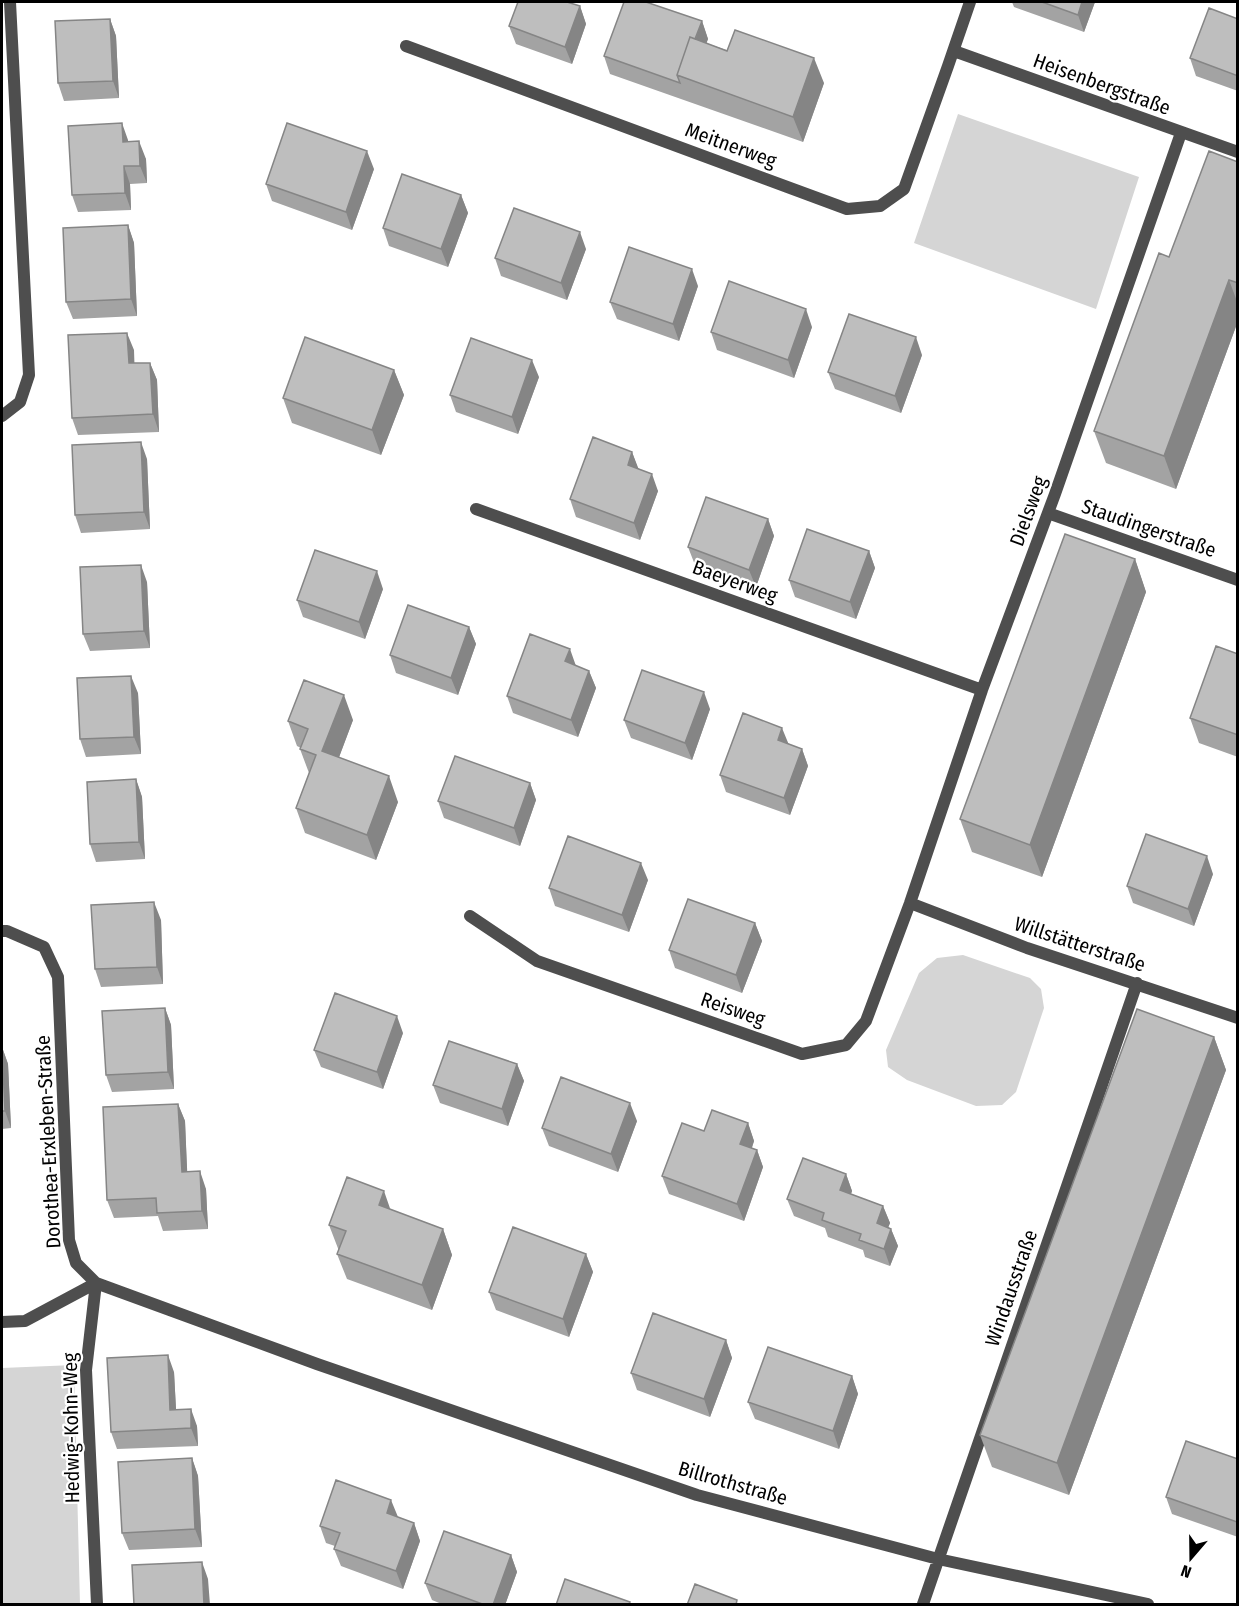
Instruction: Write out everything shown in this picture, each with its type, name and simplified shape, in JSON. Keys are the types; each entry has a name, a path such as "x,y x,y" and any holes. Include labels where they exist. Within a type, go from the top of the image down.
{"street":[{"path":"2,416 20,402 29,375 10,2"},
{"name":"Meitnerweg","path":"406,45 847,209 880,206 904,189 954,51 969,2"},
{"name":"Heisenbergstraße","path":"954,51 1238,152"},
{"name":"Dielsweg","path":"910,903 981,690 1048,513 1181,133"},
{"name":"Baeyerweg","path":"476,509 981,690"},
{"name":"Staudingerstraße","path":"1048,513 1238,580"},
{"name":"Reisweg","path":"470,916 537,961 802,1054 846,1045 866,1021 910,903"},
{"name":"Willstätterstraße","path":"910,903 1027,948 1238,1018"},
{"name":"Dorothea-Erxleben-Straße","path":"2,931 44,947 58,977 69,1240 75,1263 96,1283 317,1364"},
{"name":"Windausstraße","path":"923,1605 1137,984"},
{"path":"2,1322 25,1321 96,1283"},
{"name":"Hedwig-Kohn-Weg","path":"96,1283 86,1370 98,1605"},
{"name":"Billrothstraße","path":"317,1364 697,1495 938,1558 1148,1605"}],"shaded area":[{"path":"958,114 1139,177 1096,309 914,243"},
{"path":"963,955 1030,978 1041,989 1044,1008 1016,1092 1002,1105 976,1106 907,1080 888,1067 886,1050 919,973 937,958"},
{"path":"74,1365 80,1604 2,1604 2,1368"}],"building":[{"path":"518,2 567,2 580,6 565,47 509,26"},
{"path":"624,2 646,2 702,21 695,39 690,37 677,75 680,83 604,56"},
{"path":"1042,2 1082,2 1078,15"},
{"path":"1209,8 1238,19 1238,76 1190,58"},
{"path":"110,19 113,81 58,83 55,21"},
{"path":"735,30 814,58 793,117 677,75 690,37 727,51"},
{"path":"122,123 123,142 139,141 140,166 124,166 125,193 72,195 68,126"},
{"path":"287,123 367,151 346,212 266,184"},
{"path":"1209,151 1238,162 1238,283 1229,280 1164,456 1094,431 1159,253 1169,257"},
{"path":"402,174 461,195 441,249 383,228"},
{"path":"514,208 580,232 561,283 495,258"},
{"path":"128,225 131,299 66,302 63,228"},
{"path":"629,247 692,269 673,324 610,302"},
{"path":"729,281 806,309 788,360 711,332"},
{"path":"849,314 916,337 895,396 828,372"},
{"path":"127,333 129,363 150,363 153,414 72,418 68,335"},
{"path":"305,337 394,370 372,430 283,398"},
{"path":"471,338 532,360 512,417 450,395"},
{"path":"593,437 632,452 628,465 652,474 634,523 570,499"},
{"path":"141,442 144,512 75,515 72,445"},
{"path":"706,497 768,519 749,570 688,547"},
{"path":"807,529 869,551 850,602 789,580"},
{"path":"1065,534 1135,559 1030,845 960,819"},
{"path":"315,550 377,571 359,622 297,600"},
{"path":"141,565 144,631 83,634 80,567"},
{"path":"408,605 469,627 451,678 390,655"},
{"path":"530,634 570,649 565,661 589,671 571,720 507,696"},
{"path":"1216,646 1238,654 1238,735 1190,718"},
{"path":"642,670 704,692 685,743 624,720"},
{"path":"131,676 134,737 80,739 77,678"},
{"path":"304,680 344,695 322,751 389,776 367,835 296,808 316,755 300,749 308,729 288,721"},
{"path":"743,713 782,728 778,740 802,749 784,798 720,775"},
{"path":"455,756 530,783 514,828 438,801"},
{"path":"136,779 139,842 90,844 87,782"},
{"path":"1146,834 1207,856 1188,909 1127,886"},
{"path":"568,836 641,863 622,915 549,888"},
{"path":"688,899 755,923 736,975 669,950"},
{"path":"154,902 157,967 95,969 91,905"},
{"path":"335,993 397,1016 377,1072 314,1050"},
{"path":"165,1008 168,1072 106,1075 102,1011"},
{"path":"1137,1009 1214,1037 1057,1463 980,1435"},
{"path":"449,1041 517,1064 502,1109 433,1085"},
{"path":"2,1047 5,1111 2,1111"},
{"path":"561,1077 630,1103 611,1154 542,1128"},
{"path":"178,1104 182,1172 200,1171 202,1211 157,1213 156,1198 107,1200 103,1107"},
{"path":"712,1110 748,1123 740,1144 757,1150 737,1204 662,1176 682,1123 704,1131"},
{"path":"803,1158 846,1174 840,1190 883,1206 877,1223 891,1229 884,1249 859,1240 861,1234 822,1220 824,1213 787,1199"},
{"path":"347,1177 384,1191 379,1205 443,1229 422,1285 337,1254 346,1231 329,1225"},
{"path":"513,1227 586,1254 563,1319 489,1292"},
{"path":"653,1313 726,1340 704,1399 631,1373"},
{"path":"768,1347 852,1376 833,1431 748,1402"},
{"path":"168,1355 170,1410 191,1409 191,1428 111,1432 107,1358"},
{"path":"1186,1441 1238,1459 1237,1522 1166,1497"},
{"path":"192,1458 195,1529 122,1533 118,1462"},
{"path":"336,1480 391,1500 387,1513 414,1523 396,1571 334,1549 340,1533 320,1526"},
{"path":"444,1531 511,1555 493,1605 485,1605 425,1583"},
{"path":"202,1562 204,1605 134,1605 132,1565"},
{"path":"565,1579 630,1602 629,1605 556,1605"},
{"path":"695,1584 737,1600 736,1605 687,1605"}]}
